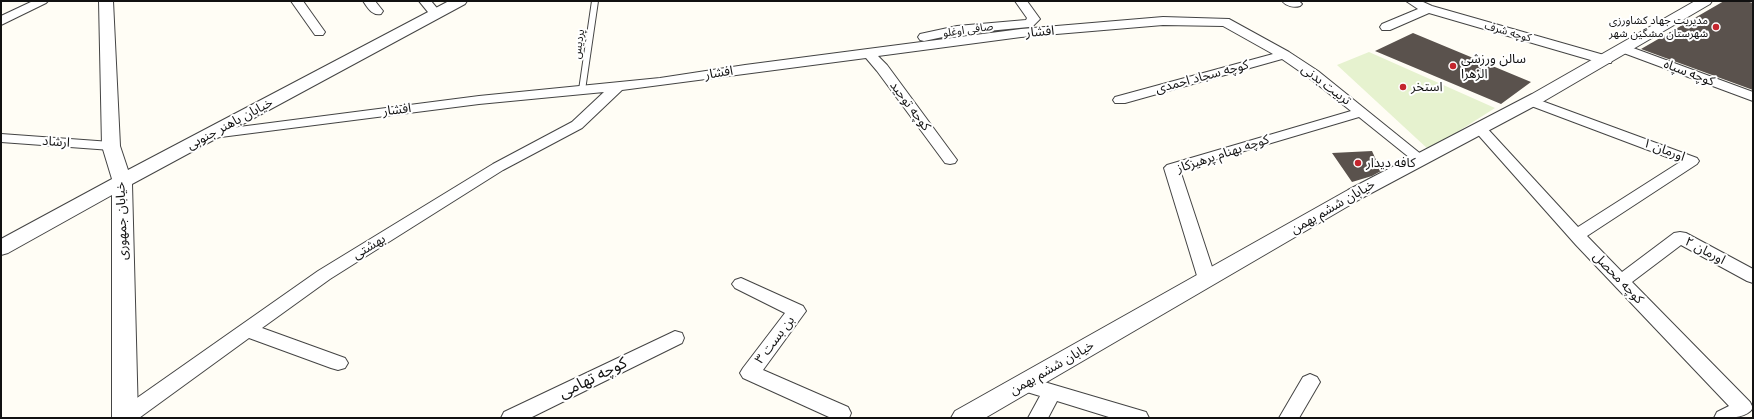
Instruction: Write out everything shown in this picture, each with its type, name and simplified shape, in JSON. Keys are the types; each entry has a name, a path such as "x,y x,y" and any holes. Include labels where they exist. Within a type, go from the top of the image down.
{"street":[{"path":"1,21 42,1"},
{"name":"خیابان جمهوری","path":"106,1 111,146 122,180 125,418"},
{"path":"297,1 319,32"},
{"path":"369,1 377,11"},
{"name":"خیابان باهنر جنوبی","path":"1,248 122,180 213,134 431,7 460,1"},
{"name":"صافی اوغلو","path":"875,53 919,38 957,30 1029,23 1034,19 1021,1"},
{"name":"کوچه شرف","path":"1412,1 1428,9 1606,60"},
{"name":"خیابان ششم بهمن","path":"964,418 1420,158 1480,129 1606,60 1705,1"},
{"path":"1386,27 1428,9"},
{"name":"افشار","path":"213,134 479,100 660,82 745,69 1053,30 1162,21 1225,22"},
{"name":"تربیت بدنی","path":"1225,22 1284,55 1313,74 1420,158"},
{"name":"کوچه سپاه","path":"1625,49 1753,97"},
{"name":"کوچه توحید","path":"875,53 882,68 950,160"},
{"name":"کوچه سجاد احمدی","path":"1120,100 1284,55"},
{"name":"بهشتی","path":"125,418 324,275 498,167 577,125 618,86"},
{"name":"اورمان ۱","path":"1530,101 1692,160 1576,235"},
{"name":"کوچه بهنام پرهیزکاز","path":"1207,279 1172,168 1361,112"},
{"name":"کوچه محصل","path":"1480,129 1576,235 1748,411 1724,418"},
{"name":"ارشاد","path":"1,138 111,146"},
{"name":"اورمان ۲","path":"1621,281 1680,237 1753,277"},
{"name":"بن بست ۳","path":"741,284 797,311 750,373 841,413 839,418"},
{"path":"247,330 338,363"},
{"name":"کوچه تهامی","path":"511,418 675,338"},
{"path":"1289,418 1310,382"},
{"path":"1024,384 1139,418"},
{"path":"1038,418 1052,392"}],"lane":[{"name":"پردیس","path":"582,90 595,1"}],"green space":[{"name":"استخر","path":"1369,52 1495,108 1429,150 1337,65"}],"building":[{"name":"مدیریت جهاد کشاورزی شهرستان مشگین شهر","path":"1724,1 1746,1 1753,3 1753,90 1641,49"},
{"name":"سالن ورزشی الزهرا","path":"1413,33 1531,82 1501,104 1375,51"},
{"name":"کافه دیدار","path":"1372,151 1381,171 1372,176 1352,182 1332,153"}],"place":[{"name":"مدیریت جهاد کشاورزی شهرستان مشگین شهر","path":"1716,27"},
{"name":"سالن ورزشی الزهرا","path":"1453,66"},
{"name":"استخر","path":"1403,87"},
{"name":"کافه دیدار","path":"1358,163"}]}
